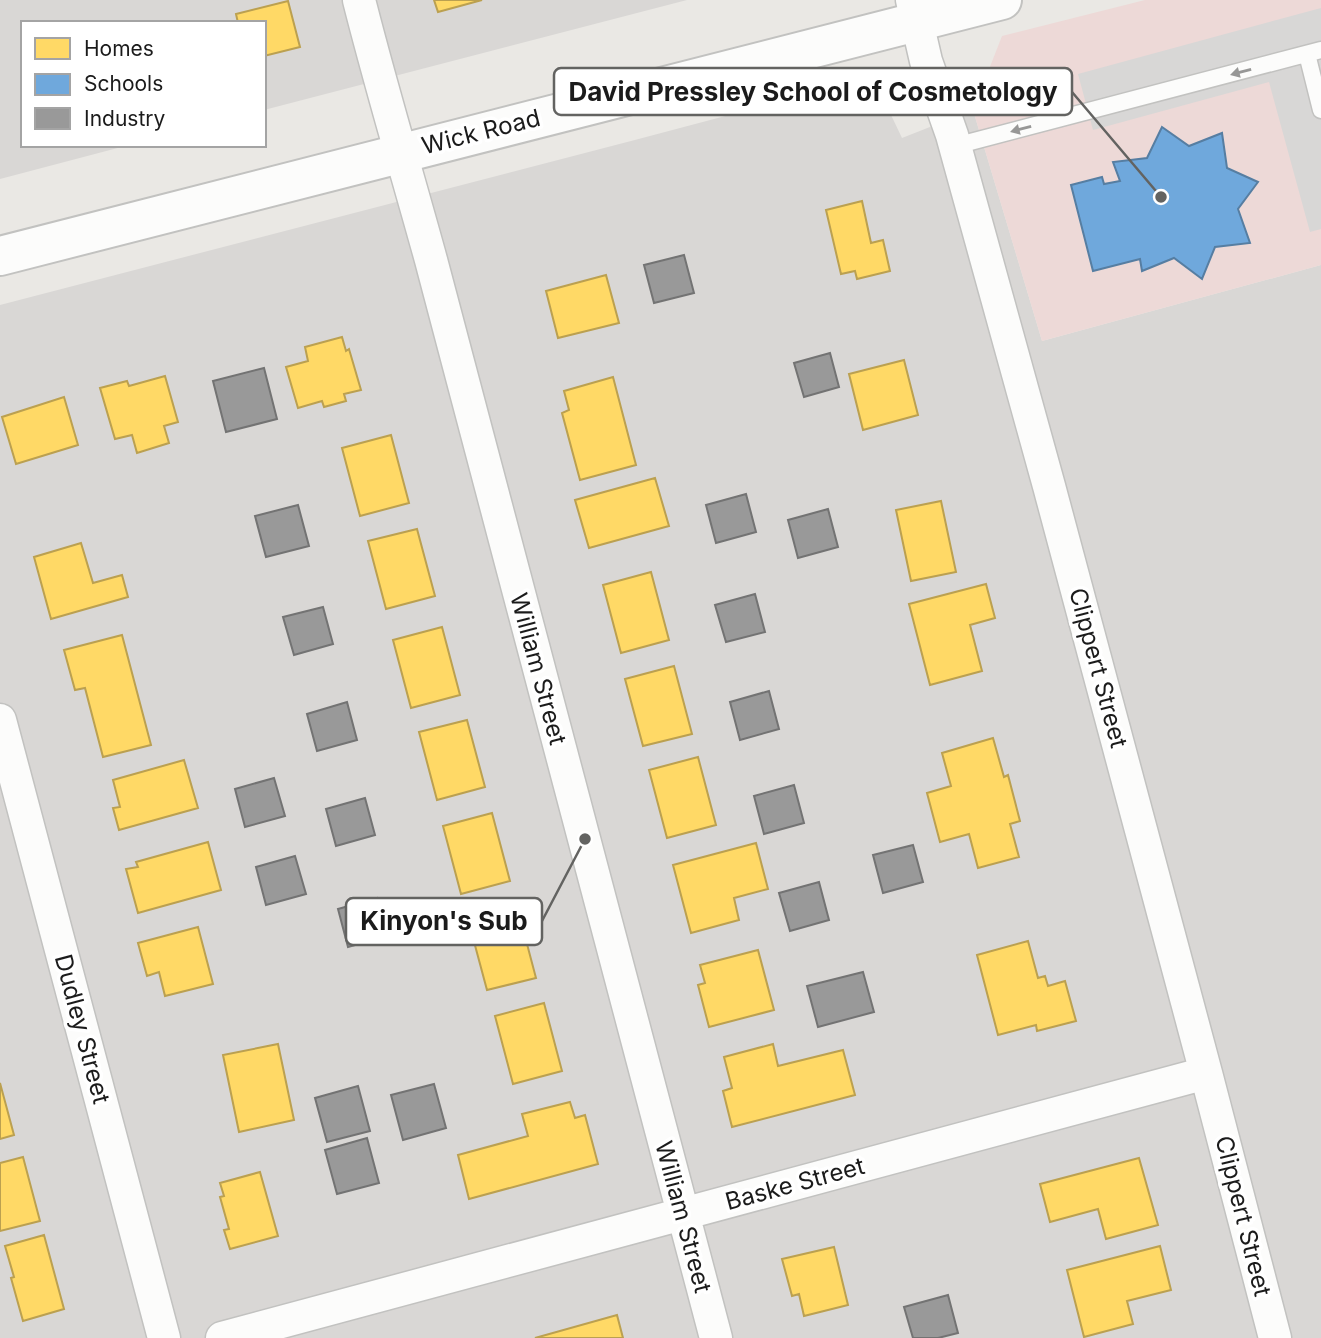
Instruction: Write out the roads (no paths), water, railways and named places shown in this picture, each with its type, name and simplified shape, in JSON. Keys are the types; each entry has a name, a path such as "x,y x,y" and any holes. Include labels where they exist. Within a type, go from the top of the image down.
{"street":[{"name":"William Street","path":"359,0 716,1338"},
{"name":"Wick Road","path":"0,256 401,152 914,11 1002,0"},
{"name":"Clippert Street","path":"914,11 926,61 955,146 1049,486 1275,1338"},
{"name":"Dudley Street","path":"0,720 164,1338"},
{"name":"Baske Street","path":"222,1338 1206,1073"}],"lane":[{"path":"955,146 1314,52 1321,110"}],"place":[{"name":"David Pressley School of Cosmetology","path":"1161,197"},
{"name":"Kinyon's Sub","path":"585,839"}]}
